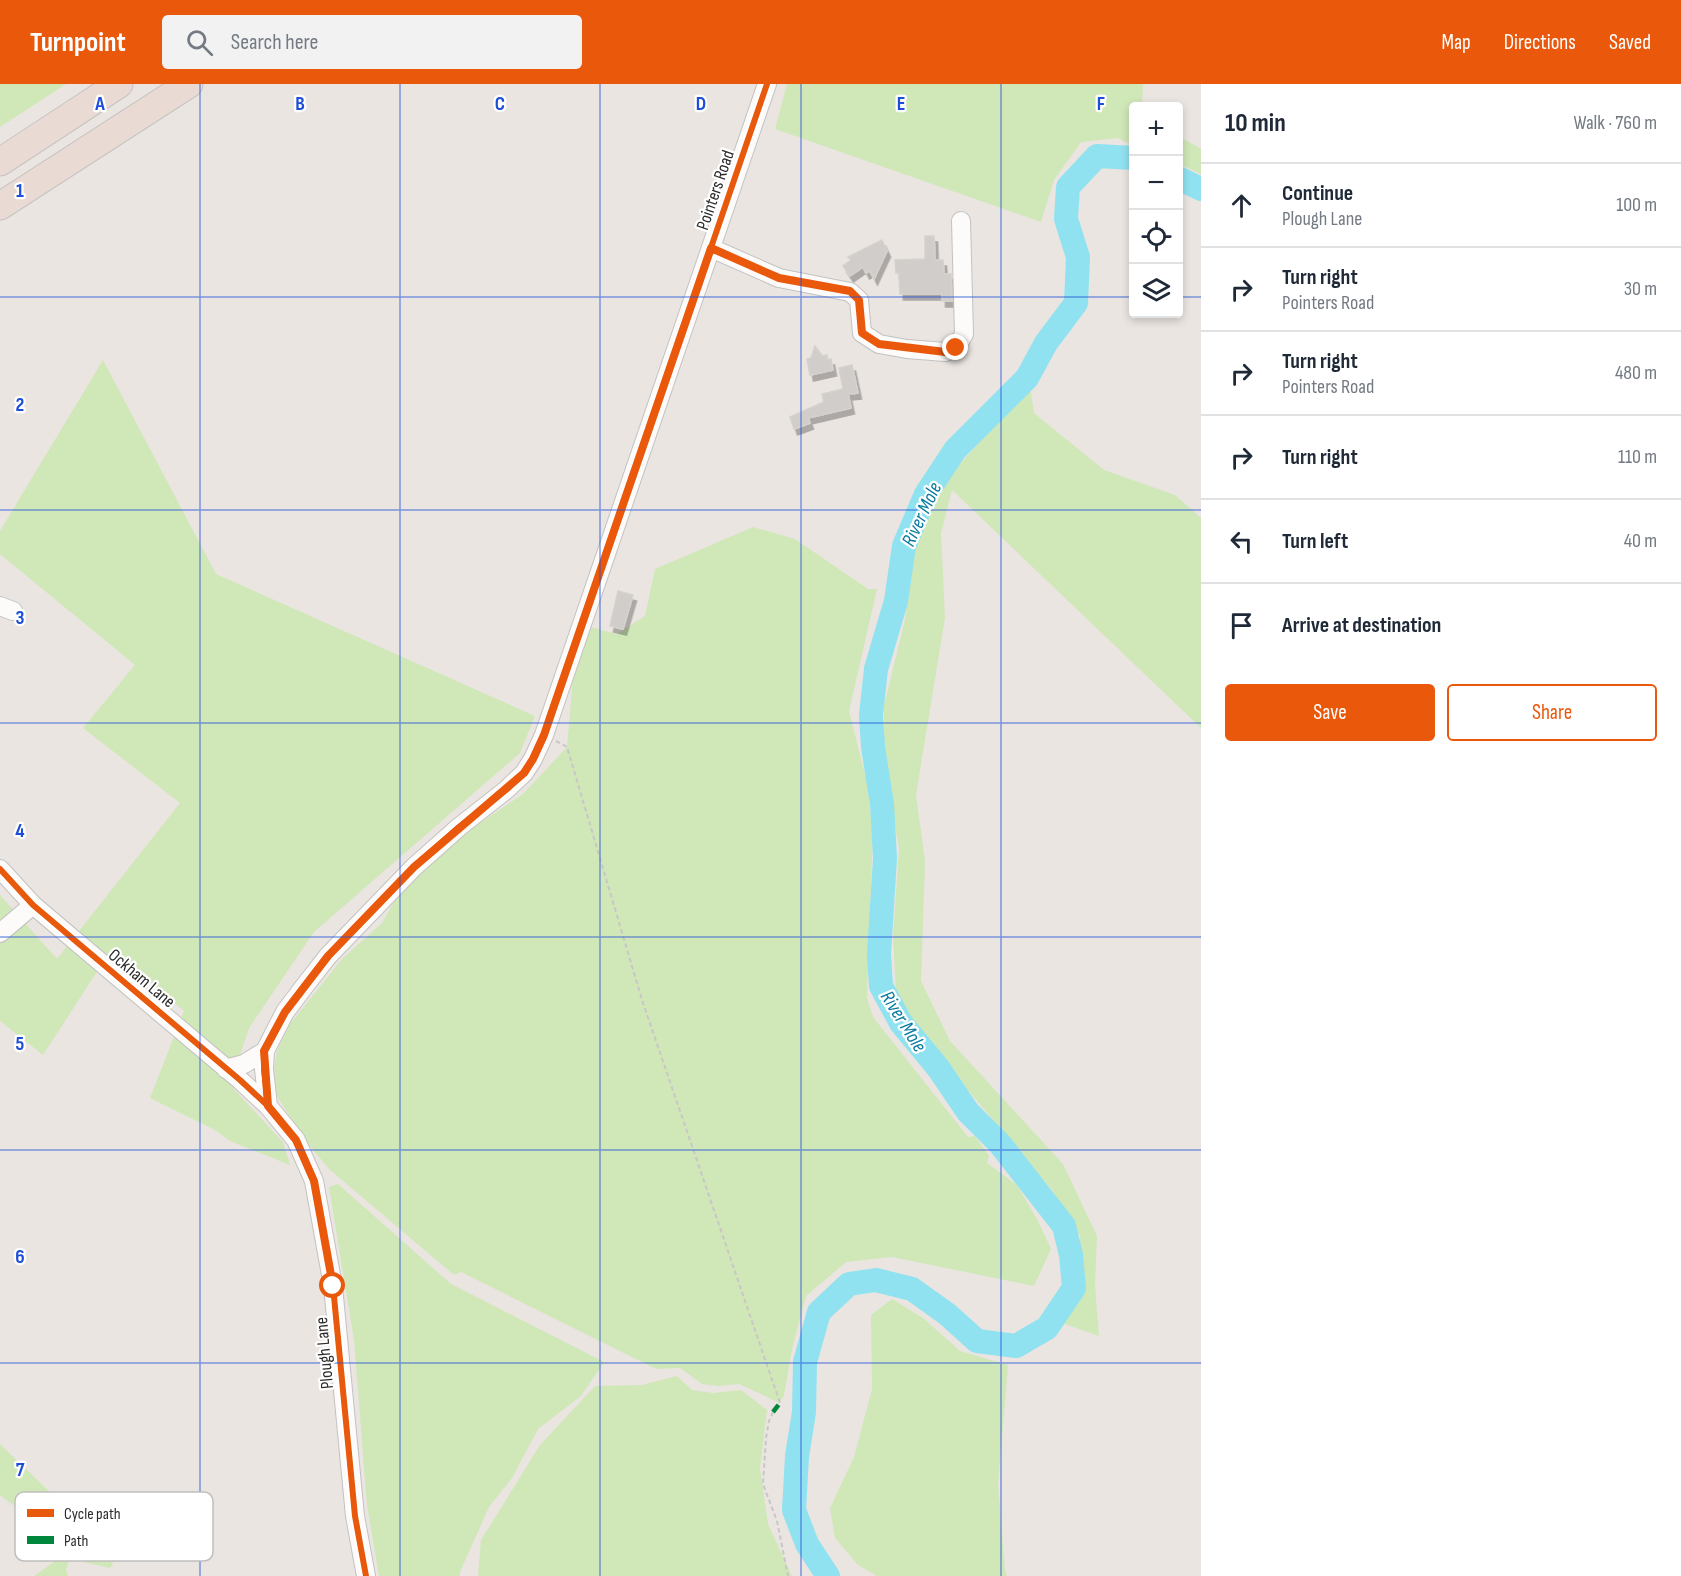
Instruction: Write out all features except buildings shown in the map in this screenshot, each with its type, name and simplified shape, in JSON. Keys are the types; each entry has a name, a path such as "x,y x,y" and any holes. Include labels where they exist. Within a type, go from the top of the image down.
{"highway":[{"path":"0,162 119,84"},
{"path":"0,206 189,84"}],"street":[{"name":"Pointers Road","path":"264,1051 285,1012 328,956 414,867 524,773 533,759 544,735 767,84"},
{"path":"711,248 779,278 850,291 859,300 862,333 879,344 945,352 956,348 964,334 961,221"},
{"name":"Ockham Lane","path":"0,869 33,905 268,1106"},
{"path":"0,933 33,905"},
{"path":"226,1069 244,1064 264,1051 268,1106"},
{"name":"Plough Lane","path":"268,1106 296,1140 314,1181 333,1286 355,1516 366,1576"}],"path":[{"path":"544,735 567,747 642,1000 780,1403"},
{"path":"773,1412 766,1438 763,1484 777,1521 788,1576"}],"green space":[{"path":"0,84 66,84 0,127"},
{"path":"787,84 1143,84 1142,102 1129,102 1129,143 1117,138 1081,142 1054,180 1041,222 775,129"},
{"path":"1183,138 1201,149 1201,174 1183,166"},
{"path":"103,360 216,574 535,716 520,753 314,932 249,1028 230,1085 283,1142 290,1165 230,1141 215,1130 150,1098 184,1011 111,950 43,1055 0,1021 0,895 57,959 180,803 83,728 135,665 0,554 0,531"},
{"path":"1030,386 1034,413 1104,470 1175,495 1201,518 1201,728 952,490 941,533 945,618 916,795 925,861 921,981 950,1041 1063,1164 1097,1236 1095,1286 1099,1336 1062,1323 1081,1294 1080,1236 1052,1190 914,1026 896,990 893,937 899,848 884,766 884,706 905,620 913,550 942,484"},
{"path":"753,527 795,539 868,589 877,589 849,711 867,782 873,832 867,998 873,1017 968,1137 975,1136 989,1156 987,1163 1017,1185 1051,1249 1034,1286 892,1257 846,1262 806,1296 792,1349 784,1395 780,1403 739,1384 718,1386 702,1384 680,1368 656,1369 461,1272 454,1275 329,1169 304,1139 277,1096 274,1071 277,1051 290,1024 342,959 382,923 395,900 449,844 523,794 567,747 573,677 590,627 617,634 645,616 655,569"},
{"path":"338,1184 451,1284 604,1362 581,1396 538,1429 512,1478 489,1507 460,1576 379,1576 367,1505 354,1340 329,1187"},
{"path":"892,1299 923,1318 960,1351 1008,1365 998,1485 1007,1576 877,1576 858,1565 835,1538 830,1508 854,1457 872,1389 871,1315"},
{"path":"677,1376 692,1390 713,1393 741,1390 767,1410 760,1468 768,1524 792,1576 478,1576 481,1540 540,1445 595,1386 642,1385"},
{"path":"0,1444 50,1492 15,1492 15,1506 0,1495"},
{"path":"55,1561 69,1561 66,1569 68,1576 34,1576"},
{"path":"79,1561 114,1561 110,1568"}],"waterway":[{"name":"River Mole","path":"828,1576 807,1544 794,1510 797,1456 804,1412 805,1362 819,1312 849,1284 876,1280 912,1289 947,1314 977,1341 1016,1346 1047,1328 1074,1288 1071,1255 1064,1226 1000,1144 968,1112 939,1069 901,1023 881,986 879,954 885,858 882,804 873,747 871,715 876,669 896,601 904,546 926,494 955,450 1027,378 1046,343 1076,303 1078,257 1066,219 1068,187 1097,156 1129,158"},
{"name":"River Mole","path":"1183,180 1201,189"}],"marked path":[{"path":"773,1412 780,1403"}],"cycle path":[{"path":"268,1106 264,1069 265,1051 285,1012 303,988 328,956 414,867 506,790 524,773 533,759 544,735 767,84"},
{"path":"0,869 33,905 240,1080 268,1106 296,1140 314,1181 333,1286 355,1516 366,1576"}],"route":[{"path":"333,1286 314,1181 296,1140 268,1106 264,1051 285,1012 328,956 414,867 506,790 524,773 533,759 544,735 711,248 779,278 850,291 859,300 862,333 879,344 945,352 956,348"}]}
